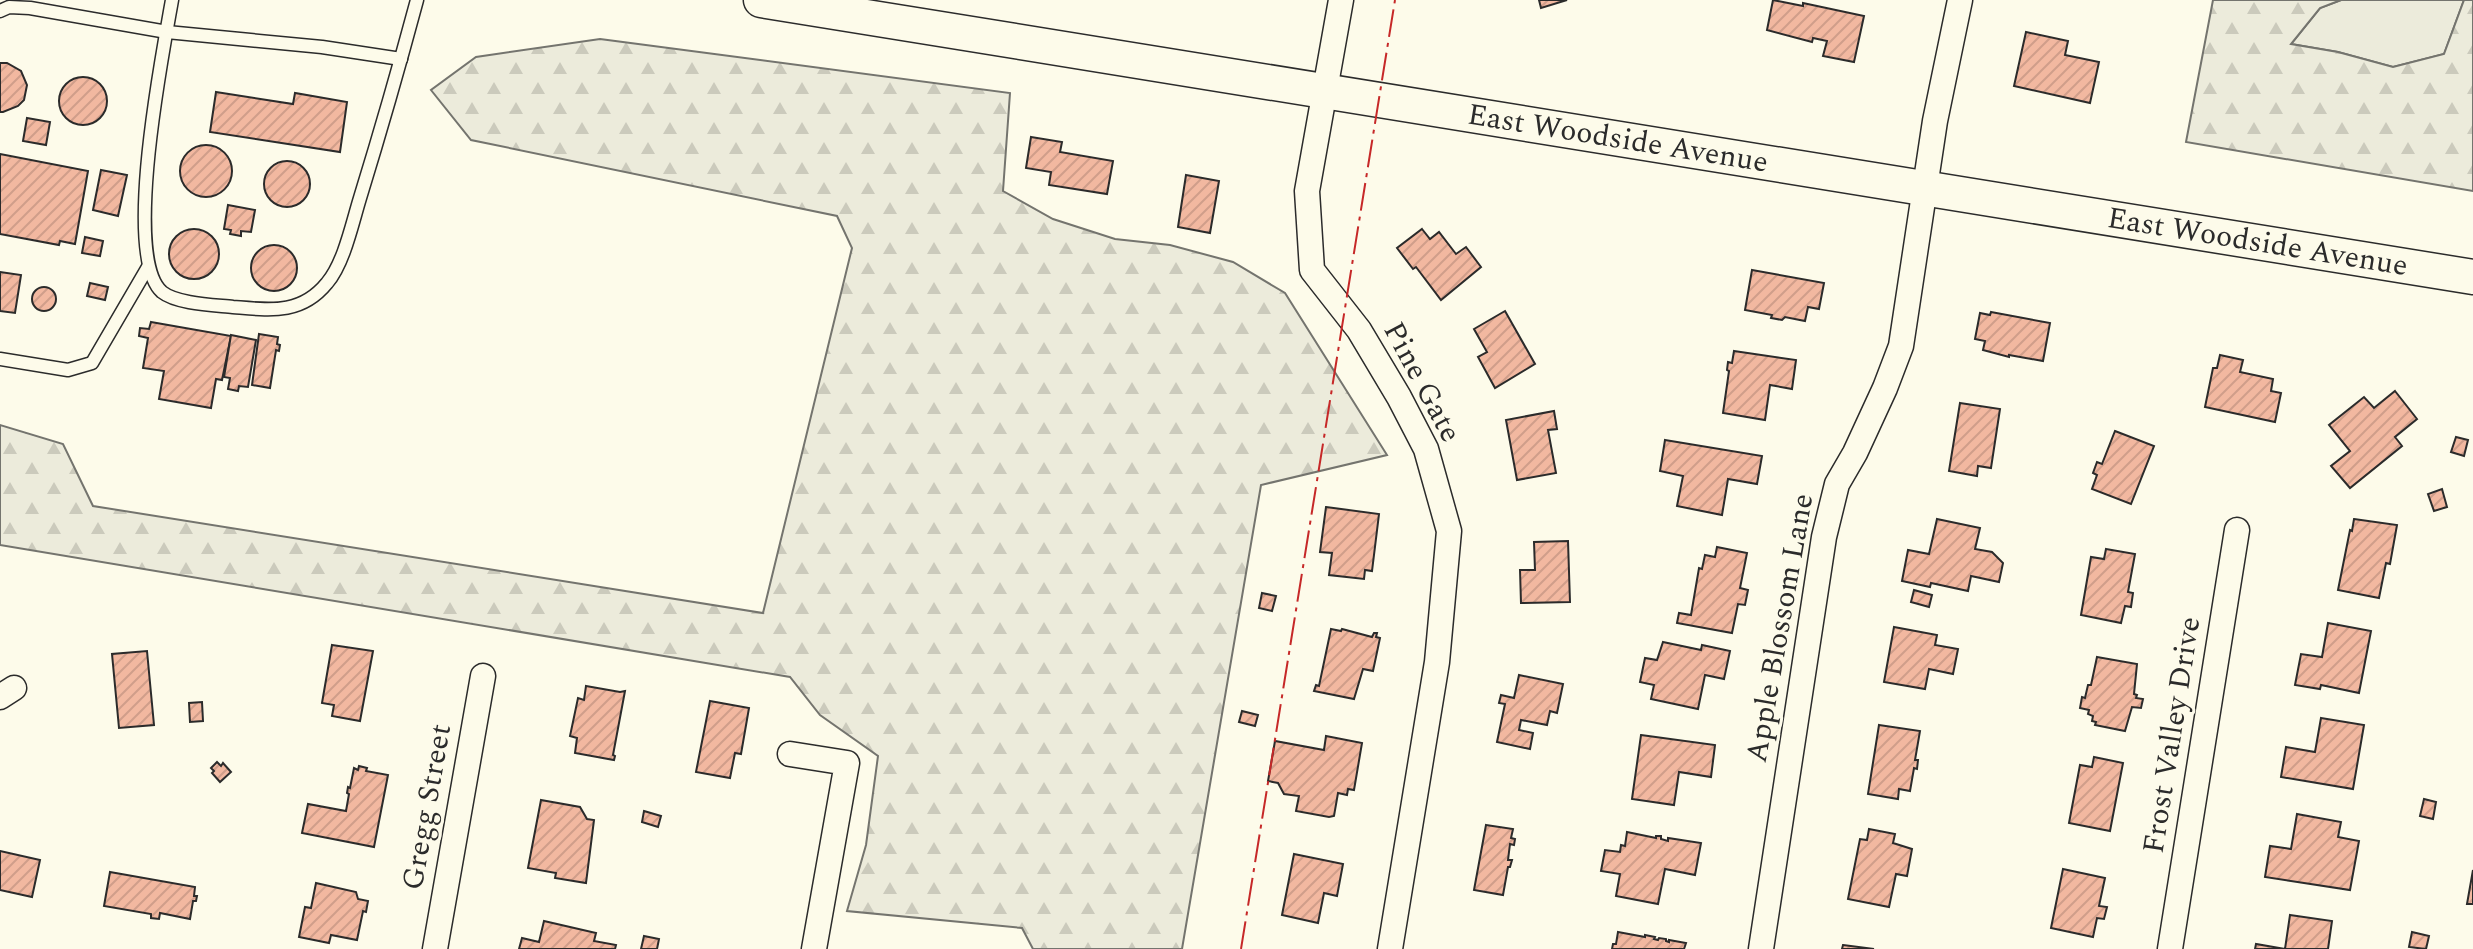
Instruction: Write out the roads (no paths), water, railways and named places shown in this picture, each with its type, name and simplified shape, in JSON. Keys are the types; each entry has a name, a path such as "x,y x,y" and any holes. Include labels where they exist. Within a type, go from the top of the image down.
{"main road":[{"name":"East Woodside Avenue","path":"761,0 2473,277"}],"street":[{"name":"Pine Gate","path":"1341,0 1307,191 1312,270 1359,330 1399,397 1426,449 1449,531 1437,662 1390,949"},
{"name":"Apple Blossom Lane","path":"1761,949 1824,537 1837,484 1855,453 1901,346 1935,121 1960,0"},
{"name":"Frost Valley Drive","path":"2170,949 2237,530"},
{"name":"Gregg Street","path":"435,949 483,676"},
{"path":"790,754 847,763 814,949"}],"lane":[{"path":"172,0 150,138 145,230 148,267 162,292 190,303 275,311 309,302 329,281 344,249 417,0"},
{"path":"0,11 9,7 30,8 167,32 322,47 401,59"},
{"path":"0,359 68,370 92,363 148,267"}]}
